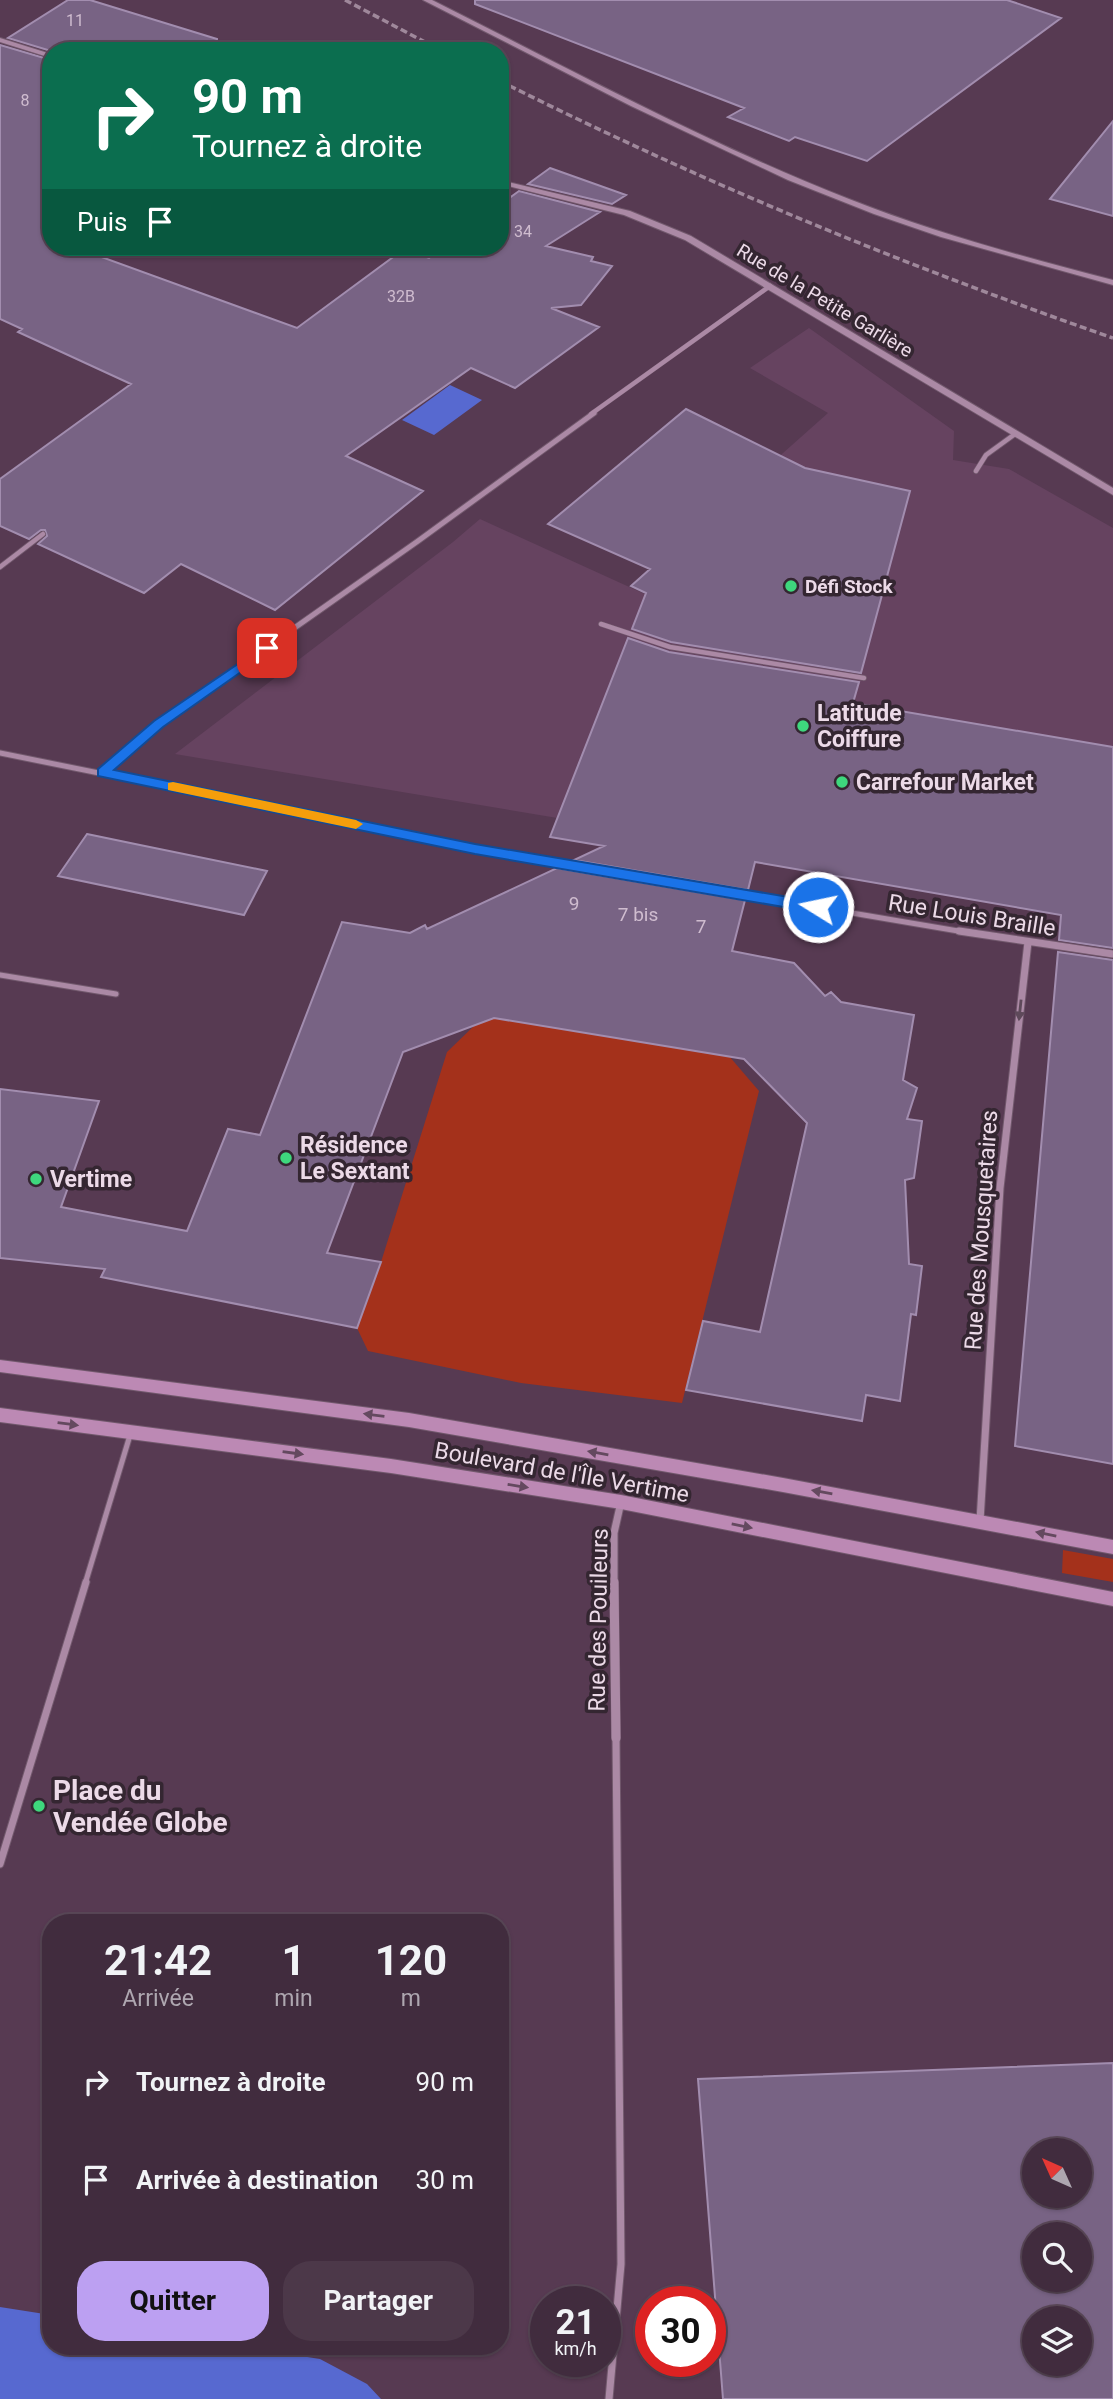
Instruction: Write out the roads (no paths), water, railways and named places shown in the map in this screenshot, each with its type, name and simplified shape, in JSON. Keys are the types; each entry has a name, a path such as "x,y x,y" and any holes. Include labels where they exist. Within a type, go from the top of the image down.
{"main road":[{"name":"Boulevard de l'Île Vertime","path":"0,1366 409,1420 1113,1547"},
{"name":"Boulevard de l'Île Vertime","path":"0,1415 391,1466 621,1502 1113,1599"}],"street":[{"path":"428,0 749,160 842,200 922,229 1113,284"},
{"path":"0,40 42,53"},
{"name":"Rue de la Petite Garlière","path":"509,184 656,222 717,253 1113,492"},
{"path":"103,772 158,724 418,541 735,308 770,286"},
{"name":"Rue Louis Braille","path":"0,753 475,849 1113,954"},
{"name":"Rue des Mousquetaires","path":"980,1521 1000,1188 1028,942"},
{"name":"Rue des Pouileurs","path":"616,1738 614,1534 621,1502"}],"lane":[{"path":"976,471 986,455 1014,434"},
{"path":"0,567 43,534"},
{"path":"601,624 670,647 864,678"},
{"path":"0,975 116,994"},
{"path":"0,1864 131,1432"},
{"path":"609,2399 621,2264 616,1738"}],"water":[{"path":"450,385 482,400 434,435 402,420"},
{"path":"0,2307 42,2314 42,2355 295,2355 320,2359 367,2384 381,2399 0,2399"}],"railway":[{"path":"345,0 425,42"},
{"path":"509,85 650,153 802,220 1113,338"}],"place":[{"name":"Défi Stock","path":"791,586"},
{"name":"Latitude Coiffure","path":"803,726"},
{"name":"Carrefour Market","path":"842,782"},
{"name":"Résidence Le Sextant","path":"286,1158"},
{"name":"Vertime","path":"36,1179"},
{"name":"Place du Vendée Globe","path":"39,1806"}]}
